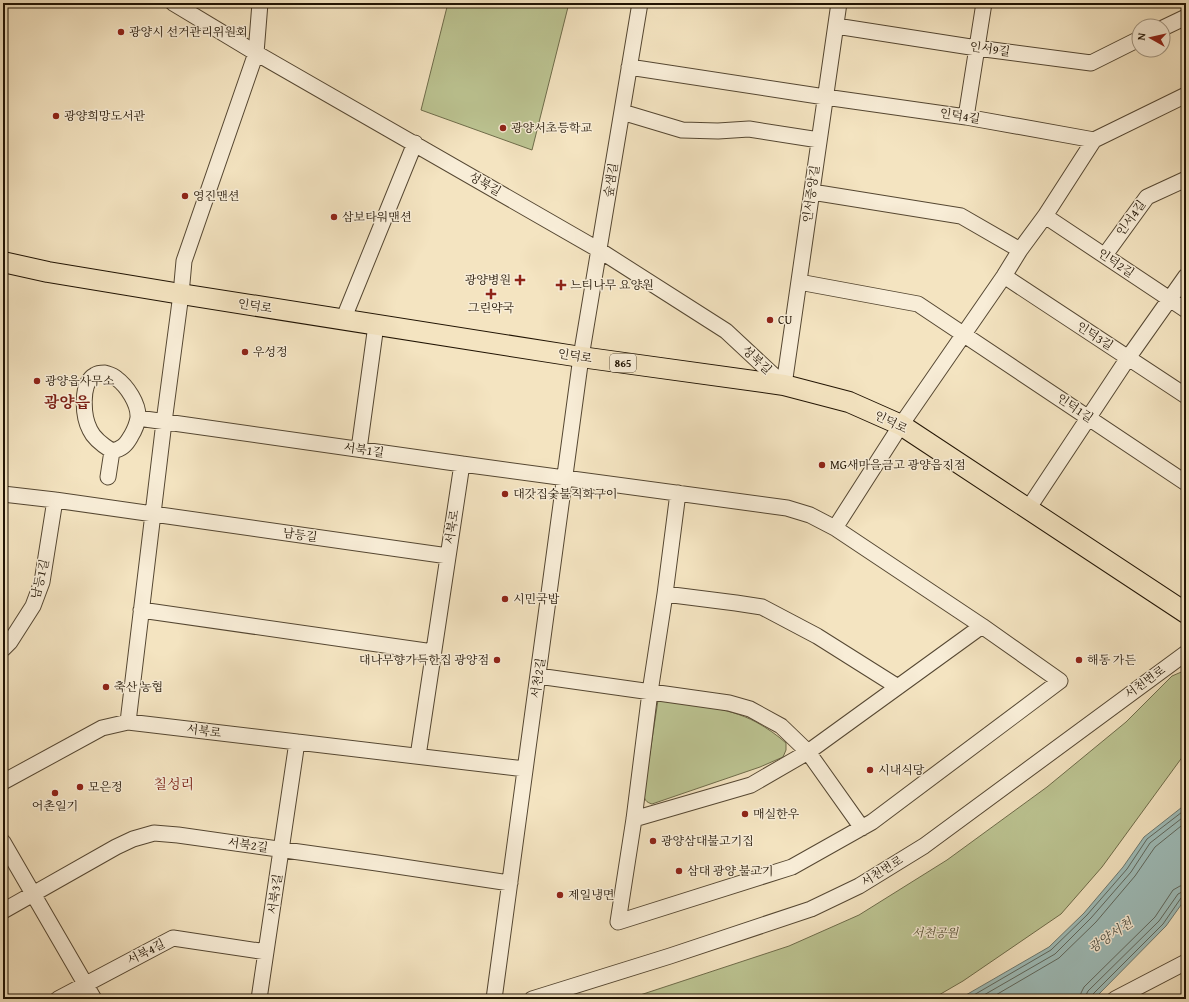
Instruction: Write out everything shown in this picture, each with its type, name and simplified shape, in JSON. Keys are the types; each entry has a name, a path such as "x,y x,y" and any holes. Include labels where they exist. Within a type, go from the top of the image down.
{"main road":[{"name":"인덕로","path":"3,262 48,272 343,320 582,357 784,385 848,402 901,425 1186,613"}],"street":[{"name":"성북길","path":"173,3 599,250 726,331 784,385"},
{"path":"128,722 184,261 256,52 260,3"},
{"name":"숲샘길","path":"582,357 640,3"},
{"name":"인서중앙길","path":"784,385 839,3"},
{"path":"966,117 984,3"},
{"path":"1171,24 1186,17"},
{"name":"인서9길","path":"836,26 977,48 1091,62 1131,43"},
{"name":"인덕4길","path":"629,67 966,117 1094,140"},
{"path":"835,528 901,425 1004,276 1020,250 1045,216 1094,140 1186,95"},
{"path":"622,112 682,130 718,131 749,129 819,140"},
{"path":"343,320 415,144"},
{"name":"인서4길","path":"1105,255 1147,197 1186,179"},
{"path":"812,192 961,216 1020,250"},
{"name":"인덕2길","path":"1045,216 1186,310"},
{"name":"인덕3길","path":"1004,276 1186,396"},
{"path":"1028,509 1128,358 1186,276"},
{"path":"798,282 918,304 964,334"},
{"path":"359,449 376,325"},
{"name":"인덕1길","path":"964,334 1186,483"},
{"name":"서천2길","path":"494,999 582,357"},
{"path":"105,373 115,377 125,385 131,395 135,404 138,418 135,429 128,442 121,449 112,451 105,447 96,439 90,430 86,417 84,403 85,391 90,380 96,374 105,373"},
{"name":"서북1길","path":"138,418 787,508 810,515 835,528 982,626 1060,681 862,828"},
{"path":"108,477 112,451"},
{"name":"서북로","path":"418,756 462,464"},
{"path":"538,676 650,692 729,703 750,709 780,726 808,752 862,828 792,867 618,922 634,819 650,692 678,493"},
{"name":"남등길","path":"3,494 56,500 448,556"},
{"name":"남등1길","path":"3,649 10,642 34,606 42,582 56,500"},
{"path":"665,594 762,607 817,636 898,687"},
{"path":"141,610 433,652"},
{"path":"634,819 751,785 808,752 982,626"},
{"name":"서천변로","path":"532,999 811,909 859,886 924,846 1186,653"},
{"name":"서북로","path":"3,782 102,728 128,722 525,769"},
{"name":"서북3길","path":"259,999 297,742"},
{"name":"서북2길","path":"3,911 116,847 133,839 154,833 178,835 510,883"},
{"path":"3,842 94,999"},
{"name":"서북4길","path":"58,999 173,938 266,952"},
{"path":"1115,999 1186,962"}],"green space":[{"path":"448,3 569,3 532,150 421,110"},
{"name":"서천공원","path":"1186,670 1186,752 1102,867 1061,914 963,981 932,999 628,999 789,946 859,915 947,860 1047,787 1126,722 1172,676"},
{"path":"658,700 720,709 744,717 760,724 779,737 786,743 786,750 783,757 760,767 652,804 645,799 644,793"}],"water":[{"name":"광양서천","path":"1186,804 1186,898 1166,926 1098,995 1093,999 959,999 1049,947 1084,913 1123,867 1144,837"}],"place":[{"name":"광양시 선거관리위원회","path":"121,32"},
{"name":"광양희망도서관","path":"56,116"},
{"name":"광양서초등학교","path":"503,128"},
{"name":"영진맨션","path":"185,196"},
{"name":"삼보타워맨션","path":"334,217"},
{"name":"광양병원","path":"520,280"},
{"name":"느티나무 요양원","path":"561,285"},
{"name":"그린약국","path":"491,294"},
{"name":"CU","path":"770,320"},
{"name":"우성정","path":"245,352"},
{"name":"광양읍사무소","path":"37,381"},
{"name":"MG새마을금고 광양읍지점","path":"822,465"},
{"name":"대갓집숯불직화구이","path":"505,494"},
{"name":"시민국밥","path":"505,599"},
{"name":"대나무향가득한집 광양점","path":"497,660"},
{"name":"해동 가든","path":"1079,660"},
{"name":"축산 농협","path":"106,687"},
{"name":"시내식당","path":"870,770"},
{"name":"모은정","path":"80,787"},
{"name":"어촌일기","path":"55,793"},
{"name":"매실한우","path":"745,814"},
{"name":"광양삼대불고기집","path":"653,841"},
{"name":"삼대 광양 불고기","path":"679,871"},
{"name":"제일냉면","path":"560,895"}],"district":[{"name":"광양읍","path":"67,402"},
{"name":"칠성리","path":"174,784"}]}
